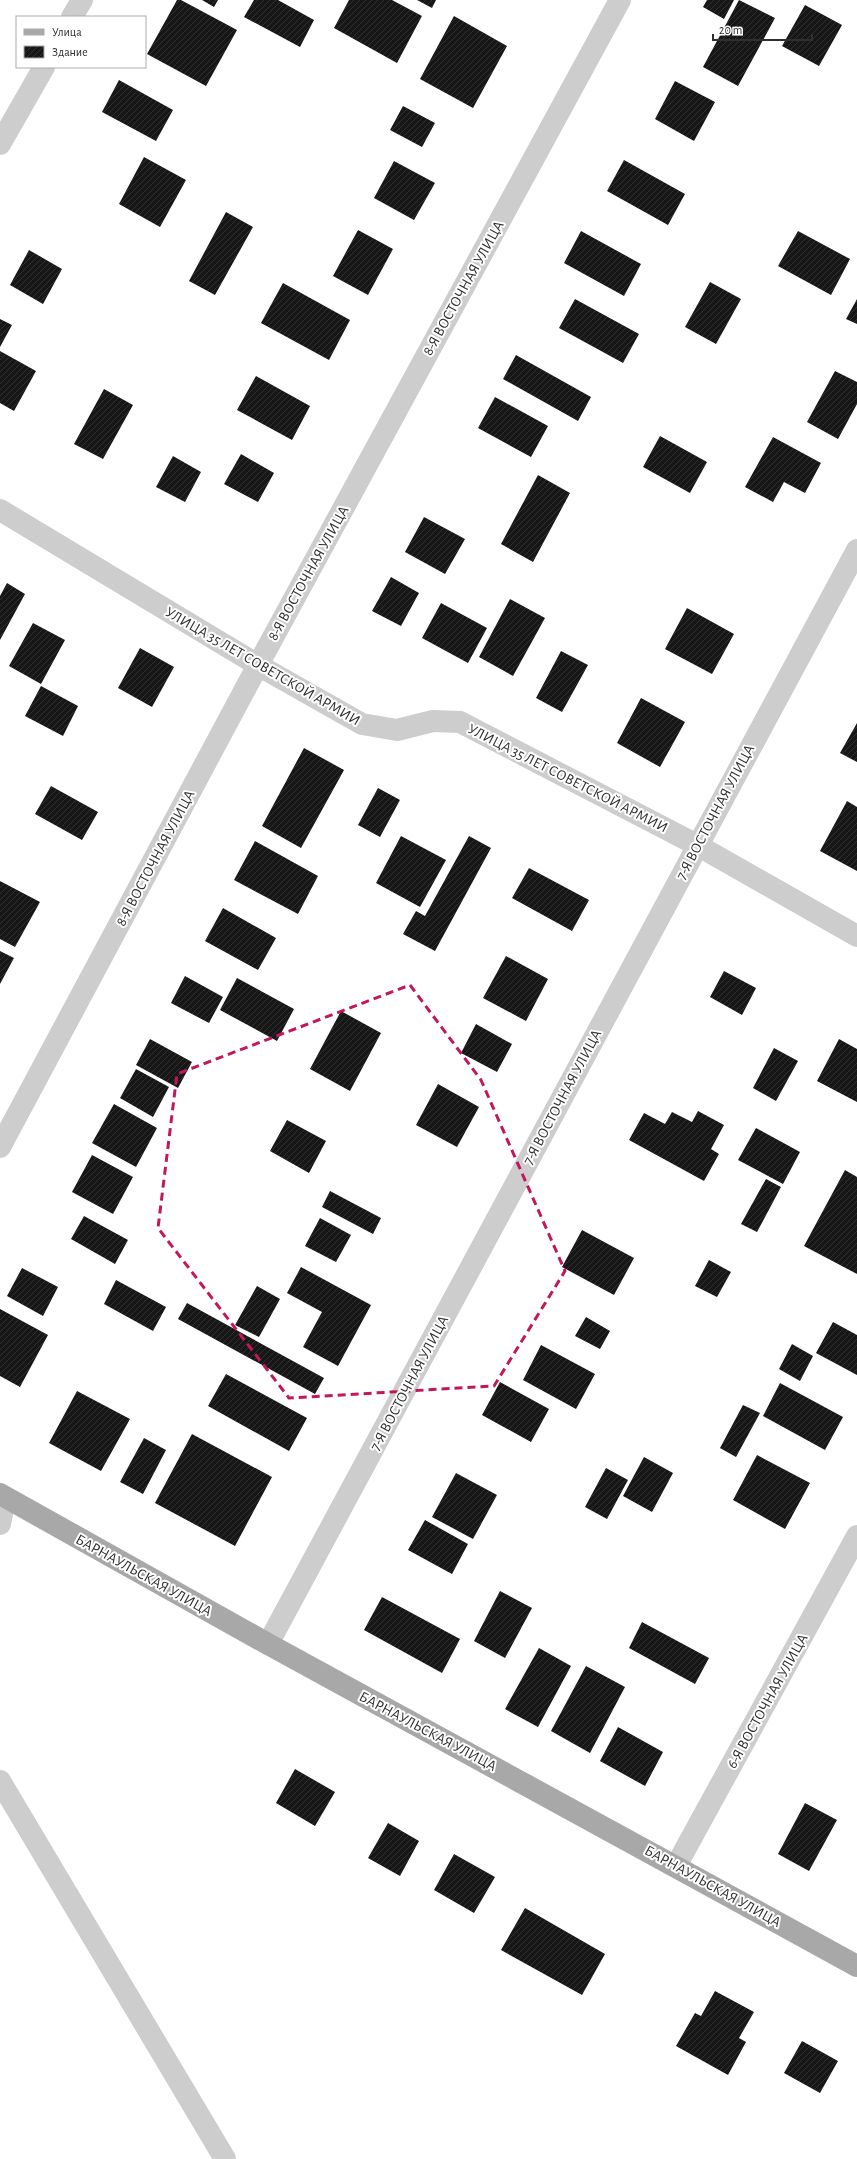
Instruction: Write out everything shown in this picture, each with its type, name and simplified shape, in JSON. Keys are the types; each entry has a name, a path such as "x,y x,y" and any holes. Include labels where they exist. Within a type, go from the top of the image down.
{"main road":[{"name":"БАРНАУЛЬСКАЯ УЛИЦА","path":"3,1496 268,1644 857,1966"}],"street":[{"path":"73,16 82,0"},
{"name":"8-Я ВОСТОЧНАЯ УЛИЦА","path":"0,1147 258,665 620,0"},
{"path":"0,144 43,68"},
{"name":"УЛИЦА 35 ЛЕТ СОВЕТСКОЙ АРМИИ","path":"0,510 258,665 362,724 398,730 433,721 460,722 697,845 857,936"},
{"name":"7-Я ВОСТОЧНАЯ УЛИЦА","path":"268,1644 857,550"},
{"path":"0,1524 3,1496"},
{"name":"6-Я ВОСТОЧНАЯ УЛИЦА","path":"676,1866 857,1536"},
{"path":"0,1780 224,2159"}],"highlighted area":[{"path":"410,985 481,1080 565,1271 494,1386 289,1398 158,1228 177,1074"}],"building":[{"path":"177,0 181,0 237,30 206,86 147,54"},
{"path":"202,0 218,0 214,7"},
{"path":"254,0 278,0 314,20 300,47 244,17"},
{"path":"349,0 392,0 422,16 397,63 334,28"},
{"path":"417,0 436,0 432,8"},
{"path":"707,0 734,0 724,19 703,7"},
{"path":"739,0 775,18 738,86 703,67"},
{"path":"805,5 842,25 819,66 782,46"},
{"path":"454,16 507,46 473,108 420,79"},
{"path":"119,80 173,110 156,141 102,112"},
{"path":"675,81 715,102 694,141 655,119"},
{"path":"403,106 435,123 422,147 390,130"},
{"path":"144,157 186,180 160,227 119,204"},
{"path":"624,160 685,194 668,225 607,191"},
{"path":"394,161 435,183 414,220 374,198"},
{"path":"226,212 253,227 215,295 189,281"},
{"path":"358,230 393,249 368,295 333,276"},
{"path":"581,231 641,264 624,296 564,263"},
{"path":"798,231 850,259 831,295 778,266"},
{"path":"29,250 62,269 43,304 10,285"},
{"path":"710,282 741,299 716,344 685,327"},
{"path":"283,283 350,320 329,360 261,323"},
{"path":"575,299 639,334 623,363 559,328"},
{"path":"857,299 857,324 846,319"},
{"path":"0,319 12,325 0,347"},
{"path":"0,351 36,371 14,411 0,403"},
{"path":"516,355 591,397 578,421 503,379"},
{"path":"835,371 857,382 857,404 838,439 807,422"},
{"path":"256,376 310,406 292,440 237,410"},
{"path":"104,389 133,405 103,459 74,444"},
{"path":"495,397 548,426 531,457 478,428"},
{"path":"660,436 707,462 690,493 643,467"},
{"path":"773,437 821,463 805,493 784,482 773,502 745,487"},
{"path":"241,454 274,473 258,502 224,484"},
{"path":"173,456 201,472 185,502 156,487"},
{"path":"538,475 570,493 533,562 501,544"},
{"path":"424,517 465,539 445,574 405,552"},
{"path":"391,577 419,593 401,626 372,611"},
{"path":"7,583 25,594 0,640 0,596"},
{"path":"510,599 545,618 513,676 479,657"},
{"path":"441,603 487,628 468,663 422,638"},
{"path":"687,608 734,634 712,674 665,649"},
{"path":"33,623 65,640 41,684 9,666"},
{"path":"140,648 174,667 152,707 118,688"},
{"path":"561,651 588,665 562,712 536,698"},
{"path":"41,686 78,706 63,736 25,716"},
{"path":"641,698 685,722 660,767 617,743"},
{"path":"857,723 857,762 840,753"},
{"path":"304,748 344,770 301,848 262,826"},
{"path":"51,786 98,812 82,840 35,814"},
{"path":"378,788 400,800 380,837 358,825"},
{"path":"847,801 857,807 857,871 820,851"},
{"path":"401,836 446,860 420,907 376,883"},
{"path":"469,836 491,848 435,951 403,934 416,911 425,916"},
{"path":"255,841 318,876 298,914 234,880"},
{"path":"529,868 589,900 572,931 512,898"},
{"path":"0,881 40,902 15,947 0,939"},
{"path":"223,908 276,938 258,970 205,941"},
{"path":"0,951 14,958 0,984"},
{"path":"506,956 548,979 526,1021 483,998"},
{"path":"724,971 756,988 742,1015 710,997"},
{"path":"185,976 223,997 209,1023 171,1003"},
{"path":"237,978 294,1009 277,1041 220,1010"},
{"path":"341,1011 381,1033 350,1091 310,1069"},
{"path":"476,1024 512,1044 497,1072 461,1053"},
{"path":"150,1039 192,1062 178,1088 136,1065"},
{"path":"839,1039 857,1049 857,1102 817,1081"},
{"path":"774,1048 798,1061 776,1101 753,1088"},
{"path":"136,1069 169,1087 153,1117 120,1098"},
{"path":"438,1084 479,1107 457,1147 416,1125"},
{"path":"114,1104 157,1128 136,1167 92,1143"},
{"path":"698,1111 724,1125 711,1149 719,1154 704,1181 629,1140 644,1113 665,1124 672,1112 692,1122"},
{"path":"287,1120 326,1141 309,1173 270,1151"},
{"path":"756,1128 800,1152 783,1184 738,1160"},
{"path":"92,1155 133,1177 113,1214 72,1192"},
{"path":"845,1170 857,1177 857,1274 804,1246"},
{"path":"766,1179 781,1187 757,1232 741,1224"},
{"path":"330,1191 381,1218 373,1234 322,1207"},
{"path":"84,1216 128,1240 115,1264 71,1239"},
{"path":"320,1218 351,1235 336,1262 305,1246"},
{"path":"582,1230 634,1258 614,1295 562,1267"},
{"path":"709,1260 731,1272 717,1297 695,1286"},
{"path":"301,1267 371,1305 338,1366 303,1347 322,1312 287,1293"},
{"path":"22,1268 58,1287 43,1316 7,1296"},
{"path":"116,1280 166,1307 153,1331 104,1304"},
{"path":"257,1286 280,1299 259,1337 235,1325"},
{"path":"187,1303 324,1378 315,1394 178,1319"},
{"path":"0,1309 48,1335 20,1387 0,1376"},
{"path":"586,1317 610,1331 600,1349 575,1336"},
{"path":"833,1322 857,1335 857,1375 816,1353"},
{"path":"792,1344 813,1356 800,1381 779,1369"},
{"path":"541,1345 595,1374 576,1409 523,1380"},
{"path":"226,1374 307,1418 289,1451 208,1406"},
{"path":"500,1382 549,1409 531,1442 482,1415"},
{"path":"780,1383 843,1417 825,1450 763,1416"},
{"path":"77,1391 130,1419 101,1471 49,1443"},
{"path":"743,1405 760,1413 736,1457 720,1448"},
{"path":"192,1434 272,1477 235,1546 155,1503"},
{"path":"144,1438 166,1450 143,1494 120,1482"},
{"path":"757,1455 810,1483 785,1529 733,1500"},
{"path":"644,1457 673,1473 652,1512 623,1496"},
{"path":"606,1468 628,1480 607,1519 585,1507"},
{"path":"456,1473 497,1495 473,1539 432,1517"},
{"path":"425,1520 468,1544 452,1574 408,1550"},
{"path":"500,1591 532,1608 505,1658 474,1641"},
{"path":"382,1597 460,1639 442,1673 364,1630"},
{"path":"642,1622 709,1658 695,1684 629,1648"},
{"path":"539,1648 571,1666 538,1727 505,1709"},
{"path":"586,1666 625,1687 590,1753 551,1731"},
{"path":"618,1727 663,1752 645,1786 600,1761"},
{"path":"295,1769 335,1792 315,1826 276,1803"},
{"path":"805,1803 837,1820 809,1871 778,1854"},
{"path":"388,1823 419,1841 400,1876 368,1858"},
{"path":"454,1854 495,1877 474,1913 434,1890"},
{"path":"525,1908 605,1954 582,1995 501,1950"},
{"path":"715,1991 754,2012 739,2038 746,2042 728,2075 676,2046 695,2013 701,2016"},
{"path":"802,2041 838,2061 820,2093 784,2073"}]}
